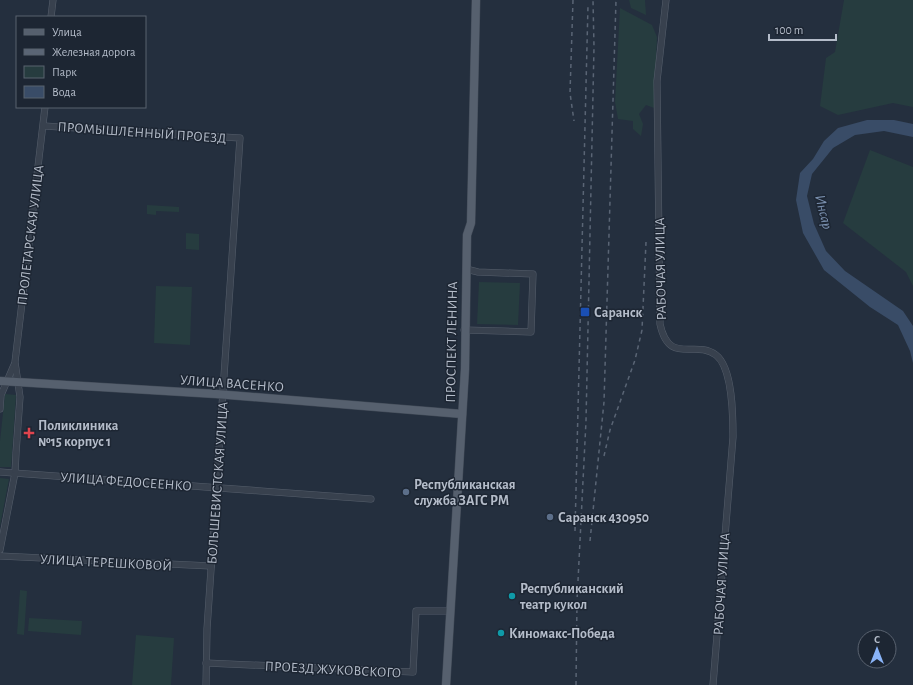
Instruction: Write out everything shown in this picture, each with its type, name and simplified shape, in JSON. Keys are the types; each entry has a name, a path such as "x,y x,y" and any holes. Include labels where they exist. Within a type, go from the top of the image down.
{"main road":[{"name":"ПРОСПЕКТ ЛЕНИНА","path":"446,685 465,369 464,330 466,235 471,223 476,0"},
{"name":"УЛИЦА ВАСЕНКО","path":"4,381 223,394 462,414"}],"street":[{"path":"51,16 53,0"},
{"name":"РАБОЧАЯ УЛИЦА","path":"666,0 657,81 660,324 665,339 672,346 712,352 720,359 726,372 733,412 733,437 713,685"},
{"name":"ПРОЛЕТАРСКАЯ УЛИЦА","path":"0,550 14,473 20,397 15,362 45,108"},
{"name":"ПРОМЫШЛЕННЫЙ ПРОЕЗД","path":"44,126 240,138"},
{"name":"БОЛЬШЕВИСТСКАЯ УЛИЦА","path":"206,685 211,566 240,138"},
{"path":"464,330 531,332 532,274 478,272 466,269"},
{"name":"ПРОЛЕТАРСКАЯ УЛИЦА","path":"0,409 4,381 15,362"},
{"name":"УЛИЦА ФЕДОСЕЕНКО","path":"0,472 371,499"},
{"name":"УЛИЦА ТЕРЕШКОВОЙ","path":"0,556 211,566"},
{"name":"ПРОЕЗД ЖУКОВСКОГО","path":"206,663 413,672 416,611 450,611"}],"green space":[{"path":"629,0 645,0 646,15 631,8"},
{"path":"844,0 913,0 913,107 893,103 838,115 820,106 826,58 835,52"},
{"path":"620,8 652,25 657,37 654,108 646,105 639,114 643,124 641,136 633,129 633,121 618,119 615,102"},
{"path":"870,150 913,167 913,286 906,272 843,223"},
{"path":"147,205 179,207 179,212 156,211 156,215 147,214"},
{"path":"186,233 199,234 199,250 186,249"},
{"path":"479,282 520,283 518,325 477,324"},
{"path":"156,286 192,287 190,345 154,343"},
{"path":"5,394 16,395 11,467 0,467 0,441"},
{"path":"0,478 9,479 0,526"},
{"path":"20,590 27,591 24,635 17,634"},
{"path":"29,618 82,621 81,635 28,631"},
{"path":"136,635 174,638 171,685 132,685"}],"water":[{"path":"867,120 894,120 913,124 913,137 884,131 855,135 833,148 812,174 807,196 814,224 826,251 845,271 903,311 913,326 913,363 910,351 898,325 870,307 824,270 803,233 796,200 800,173 813,159 824,141 838,128"}],"railway":[{"path":"573,0 570,93 574,121"},
{"path":"576,685 577,601 586,421 594,47 593,0"},
{"path":"590,541 604,402 616,0"},
{"path":"575,531 588,5"},
{"path":"604,456 610,430 635,360 642,330 646,242"}],"place":[{"name":"Саранск","path":"585,312"},
{"name":"Поликлиника №15 корпус 1","path":"29,433"},
{"name":"Республиканская служба ЗАГС РМ","path":"406,492"},
{"name":"Саранск 430950","path":"550,517"},
{"name":"Республиканский театр кукол","path":"512,596"},
{"name":"Киномакс-Победа","path":"501,633"}],"water label":[{"name":"Инсар","path":"824,212"}]}
